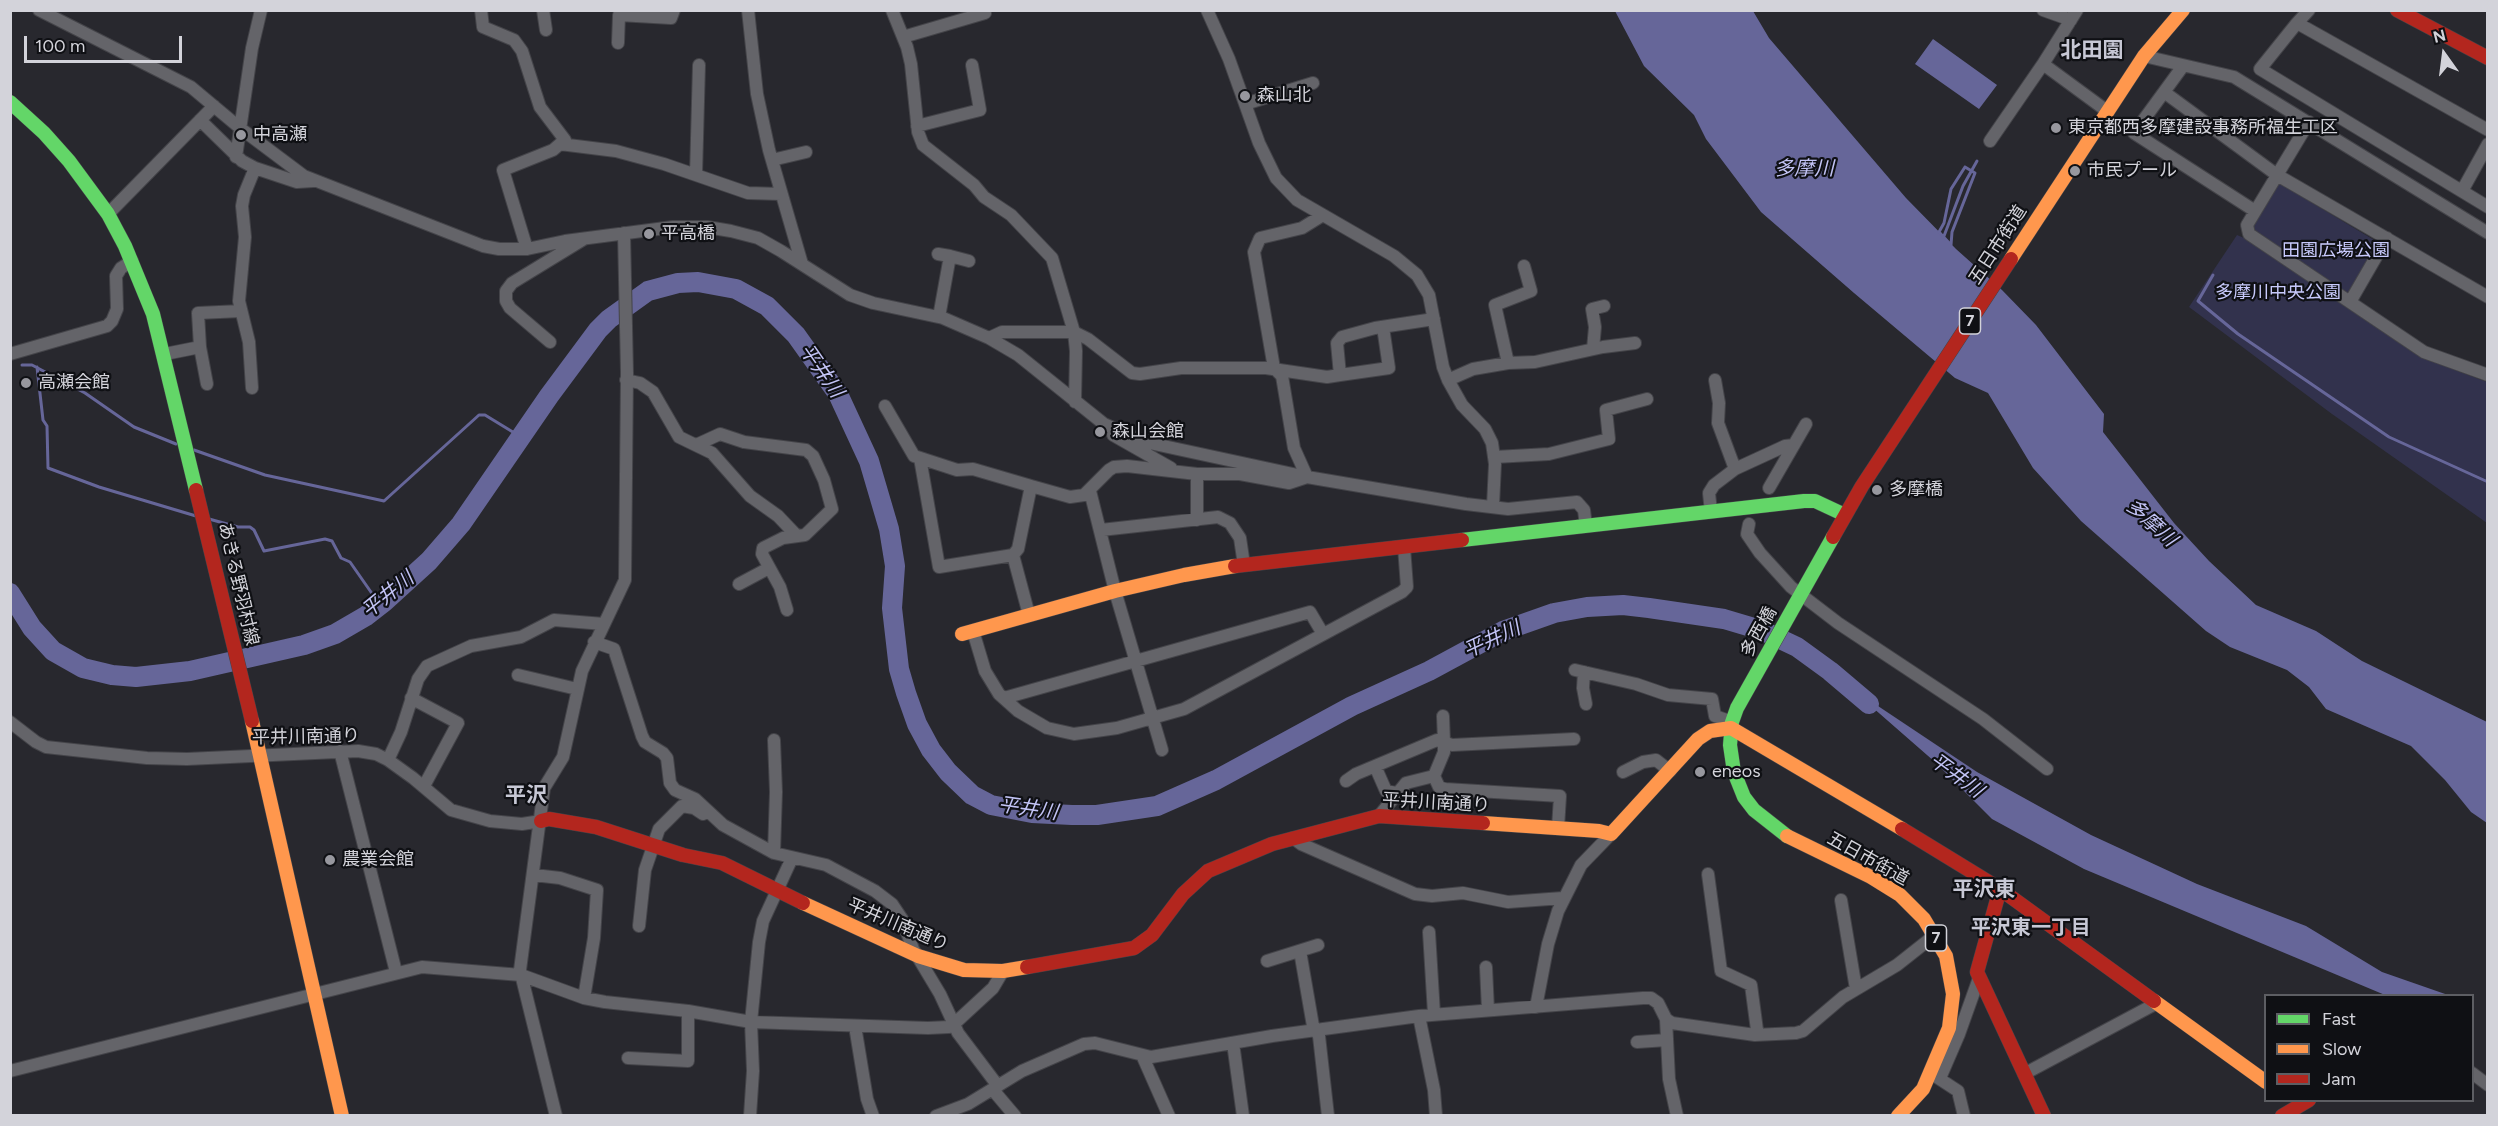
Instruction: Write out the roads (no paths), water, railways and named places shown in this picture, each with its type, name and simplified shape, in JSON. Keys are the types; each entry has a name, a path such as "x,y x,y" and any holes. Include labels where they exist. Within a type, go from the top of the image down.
{"street":[{"path":"39,10 175,78 294,170 315,181 483,246 499,249 527,249 584,238 689,226 731,231 758,238 850,295 862,300 939,317 989,338 1017,355 1104,424 1114,437 1177,472"},
{"path":"236,157 261,10"},
{"path":"481,10 483,27 514,40 522,51 540,107 565,140 553,150 503,170 527,249"},
{"path":"543,10 546,30"},
{"path":"618,43 619,15 671,18 674,10"},
{"path":"748,10 757,94 772,160 802,264"},
{"path":"892,10 911,64 917,126 923,145 974,185 984,197 1011,215 1052,258 1074,332 1076,402"},
{"path":"1207,10 1230,59 1258,143 1276,178 1297,200 1352,230 1394,256 1417,274 1429,295 1443,367 1448,380 1462,405 1485,429 1492,443 1495,457 1493,506"},
{"path":"1990,141 2074,15 2043,10"},
{"name":"五日市街道","path":"1799,597 1845,515 1883,454 2057,187 2144,56 2182,10"},
{"path":"2309,10 2260,69 2487,207"},
{"path":"2397,10 2487,58"},
{"path":"903,37 985,13"},
{"path":"2296,23 2487,130"},
{"path":"2144,56 2234,77 2487,232"},
{"path":"2043,64 2107,111"},
{"path":"696,175 699,65"},
{"path":"917,126 980,110 972,65"},
{"path":"2183,66 2133,133 2255,211"},
{"path":"1245,104 1313,83"},
{"path":"2164,92 2277,175 2487,297"},
{"name":"あきる野羽村線","path":"10,102 44,133 69,161 108,214 145,290 165,354 255,733 342,1116"},
{"path":"108,214 214,106"},
{"path":"200,120 236,157 255,168 297,182 315,181"},
{"path":"2309,122 2247,225 2249,234 2424,352 2487,375"},
{"path":"560,144 616,151 696,175 748,194 781,194"},
{"path":"2462,191 2487,144"},
{"path":"772,160 807,152"},
{"path":"252,388 249,342 239,301 245,237 242,206 255,168"},
{"path":"1307,477 1294,448 1282,376 1274,368 1254,252 1260,238 1302,228 1323,215"},
{"path":"556,1116 520,970 544,788 563,757 582,672 594,642 625,580 627,376 624,233"},
{"path":"550,342 510,308 506,301 506,291 512,283 579,244 584,238"},
{"path":"2350,302 2387,238"},
{"path":"939,317 944,255 969,261"},
{"path":"10,354 107,326 117,309 116,276 121,268 132,261"},
{"path":"1508,363 1495,305 1531,291 1524,266"},
{"path":"1593,349 1595,327 1592,309 1604,306"},
{"path":"207,384 200,346 198,313 241,311"},
{"path":"1340,375 1337,343 1342,337 1383,327 1434,319"},
{"path":"989,338 1002,332 1074,332 1088,339 1132,373 1140,374 1181,368 1274,368 1327,377 1389,368 1383,327"},
{"path":"1448,380 1473,369 1508,363 1535,362 1593,349 1635,343"},
{"path":"165,354 200,346"},
{"path":"627,376 653,392 679,437 712,453 750,496 778,516 797,536"},
{"path":"1714,380 1719,403 1718,423 1735,469"},
{"path":"1495,457 1549,454 1609,439 1606,410 1647,399"},
{"path":"885,406 914,456 957,470 972,469 1070,497 1084,495 1090,491 1094,483 1114,467 1197,474 1240,474 1289,483 1307,477"},
{"path":"1104,424 1145,442 1307,477 1466,504 1508,509 1577,502 1584,510 1586,526"},
{"path":"1769,488 1806,424"},
{"path":"696,445 720,434 744,442 806,450 813,456 824,480 832,508 805,535 783,538 763,548 762,554 780,587 787,610"},
{"path":"1710,512 1708,493 1711,488 1735,469 1785,446 1794,445"},
{"path":"920,458 939,567 1012,555 1018,549 1031,486"},
{"path":"1197,474 1197,520"},
{"path":"1090,491 1115,591 1162,750"},
{"path":"1404,547 1407,587 1402,592 1184,709 1117,728 1074,734 1047,728 1018,711 1004,698 985,671 968,633 1115,591 1184,575 1244,565 1812,500 1845,515"},
{"path":"1101,530 1218,517 1230,523 1240,538 1244,565"},
{"path":"1748,529 1774,569 1799,597 1983,719 2047,769"},
{"path":"1012,555 1029,615"},
{"path":"739,584 769,568"},
{"name":"多西橋","path":"1731,725 1799,597"},
{"path":"1004,698 1310,612 1323,634"},
{"path":"388,760 401,732 418,679 427,666 471,646 521,637 555,620 604,624"},
{"path":"594,642 614,650 642,736 645,742 667,758 670,783 675,790 695,799 723,825"},
{"path":"1586,704 1579,671 1636,684 1668,695 1712,699 1715,716 2000,889 2264,1081"},
{"path":"518,675 578,689"},
{"path":"411,698 458,723 424,786"},
{"path":"1443,716 1444,752 1434,776 1439,787 1560,796 1558,828"},
{"name":"平井川南通り","path":"10,722 36,742 54,748 172,760 340,751 376,754 424,786 451,810 490,820 522,824 549,819 596,827 683,855 722,863 918,956 964,970 1003,971 1134,948 1152,935 1183,894 1208,871 1263,847 1379,816 1558,828 1611,834"},
{"path":"1536,1007 1548,944 1563,898 1581,865 1704,734 1731,725"},
{"name":"五日市街道","path":"1731,725 1734,772 1744,797 1754,810 1787,836 1893,890 1919,912 1935,935 1947,960 1953,1000 1949,1028 1935,1076 1898,1116"},
{"path":"1347,782 1356,774 1437,740 1452,745 1574,739"},
{"path":"774,740 776,812 774,853"},
{"path":"340,751 396,972"},
{"path":"1623,772 1643,762 1656,760 1670,771"},
{"path":"1375,766 1386,791 1396,793"},
{"path":"1379,816 1406,783 1434,776"},
{"path":"639,926 645,870 659,829 682,806 694,808 774,853 826,865 884,897 892,904 902,920 912,949 918,956 954,1024 1015,1116"},
{"path":"1293,838 1300,844 1415,894 1432,896 1463,893 1508,902 1563,898"},
{"path":"750,1116 753,1071 751,1022 761,927 792,858"},
{"path":"1708,874 1721,971 1751,985 1757,1030 1755,1035"},
{"path":"534,875 560,878 597,890 594,938 585,998"},
{"path":"2000,889 1978,966 1979,978 2044,1116"},
{"path":"1841,900 1856,988"},
{"path":"1429,932 1434,1014"},
{"path":"939,1115 968,1104 1022,1071 1084,1044 1095,1043 1151,1057 1233,1042 1434,1014 1651,998 1658,1003 1666,1018 1672,1023 1755,1035 1785,1035 1803,1030 1856,988 1888,971 1935,935"},
{"path":"1267,961 1318,945"},
{"path":"1299,951 1313,1026 1317,1031 1328,1116"},
{"path":"10,1071 422,967 521,975 585,998 616,1004 688,1011 751,1022 928,1028 949,1027 954,1024 993,988 1003,971"},
{"path":"1485,967 1488,1010"},
{"path":"1964,1116 1958,1091 1935,1076 1959,1034 1979,978"},
{"path":"2024,1074 2157,1003"},
{"path":"628,1058 688,1061 688,1011"},
{"path":"1419,1016 1434,1090 1436,1116"},
{"path":"1666,1018 1669,1079 1677,1116"},
{"path":"855,1026 867,1099 873,1116"},
{"path":"1636,1042 1667,1040"},
{"path":"1233,1042 1243,1116"},
{"path":"1142,1055 1168,1116"},
{"path":"2474,1075 2487,1085"},
{"path":"2282,1116 2301,1106"}],"water":[{"name":"多摩川","path":"1615,11 1753,11 1769,38 1906,198 2036,325 2104,414 2103,432 2174,523 2209,561 2256,605 2316,631 2362,661 2487,722 2487,823 2471,812 2445,780 2411,746 2326,709 2309,687 2287,670 2230,647 2206,631 2081,521 2033,468 1988,393 1955,378 1761,212 1706,139 1694,115 1644,66"},
{"path":"1933,39 1997,85 1979,109 1915,64"},
{"path":"1848,686 1977,772 2091,835 2197,884 2306,926 2382,972 2445,994 2383,994 2084,869 1992,819 1935,762"}],"waterway":[{"path":"1944,236 1963,186 1977,161"},
{"path":"1965,167 1975,173 1952,232 1951,245 1939,232 1944,223 1951,189 1965,167"},
{"path":"2213,275 2198,301 2238,334 2389,437 2488,482"},
{"name":"平井川","path":"10,593 32,628 53,651 83,668 112,675 136,677 190,671 304,645 335,634 366,616 429,561 461,524 549,396 598,330 609,319 648,291 678,283 698,282 736,289 767,306 796,335 838,394 869,461 889,529 895,566 892,608 899,669 917,724 931,750 948,772 972,795 991,805 1032,813 1072,815 1097,815 1157,806 1216,780 1352,706 1429,671 1503,631 1554,613 1587,607 1623,605 1649,608 1724,619 1761,630 1797,647 1869,704"},
{"path":"22,365 32,365 85,393 134,427 176,444"},
{"path":"37,367 43,420 47,426 48,468 99,487 196,516"},
{"path":"194,450 265,475 384,501 479,415 485,415 521,437"},
{"path":"209,519 238,527 250,527 254,530 264,551 325,539 332,541 341,558 350,562 380,605"}],"place":[{"name":"森山北","path":"1245,96"},
{"name":"東京都西多摩建設事務所福生工区","path":"2056,128"},
{"name":"中高瀬","path":"241,135"},
{"name":"市民プール","path":"2075,171"},
{"name":"平高橋","path":"649,234"},
{"name":"高瀬会館","path":"26,383"},
{"name":"森山会館","path":"1100,432"},
{"name":"多摩橋","path":"1877,490"},
{"name":"eneos","path":"1700,772"},
{"name":"農業会館","path":"330,860"}],"district":[{"name":"北田園","path":"2092,51"},
{"name":"平沢","path":"526,796"},
{"name":"平沢東","path":"1984,890"},
{"name":"平沢東一丁目","path":"2031,928"}],"park label":[{"name":"田園広場公園","path":"2336,251"},
{"name":"多摩川中央公園","path":"2278,293"}]}
